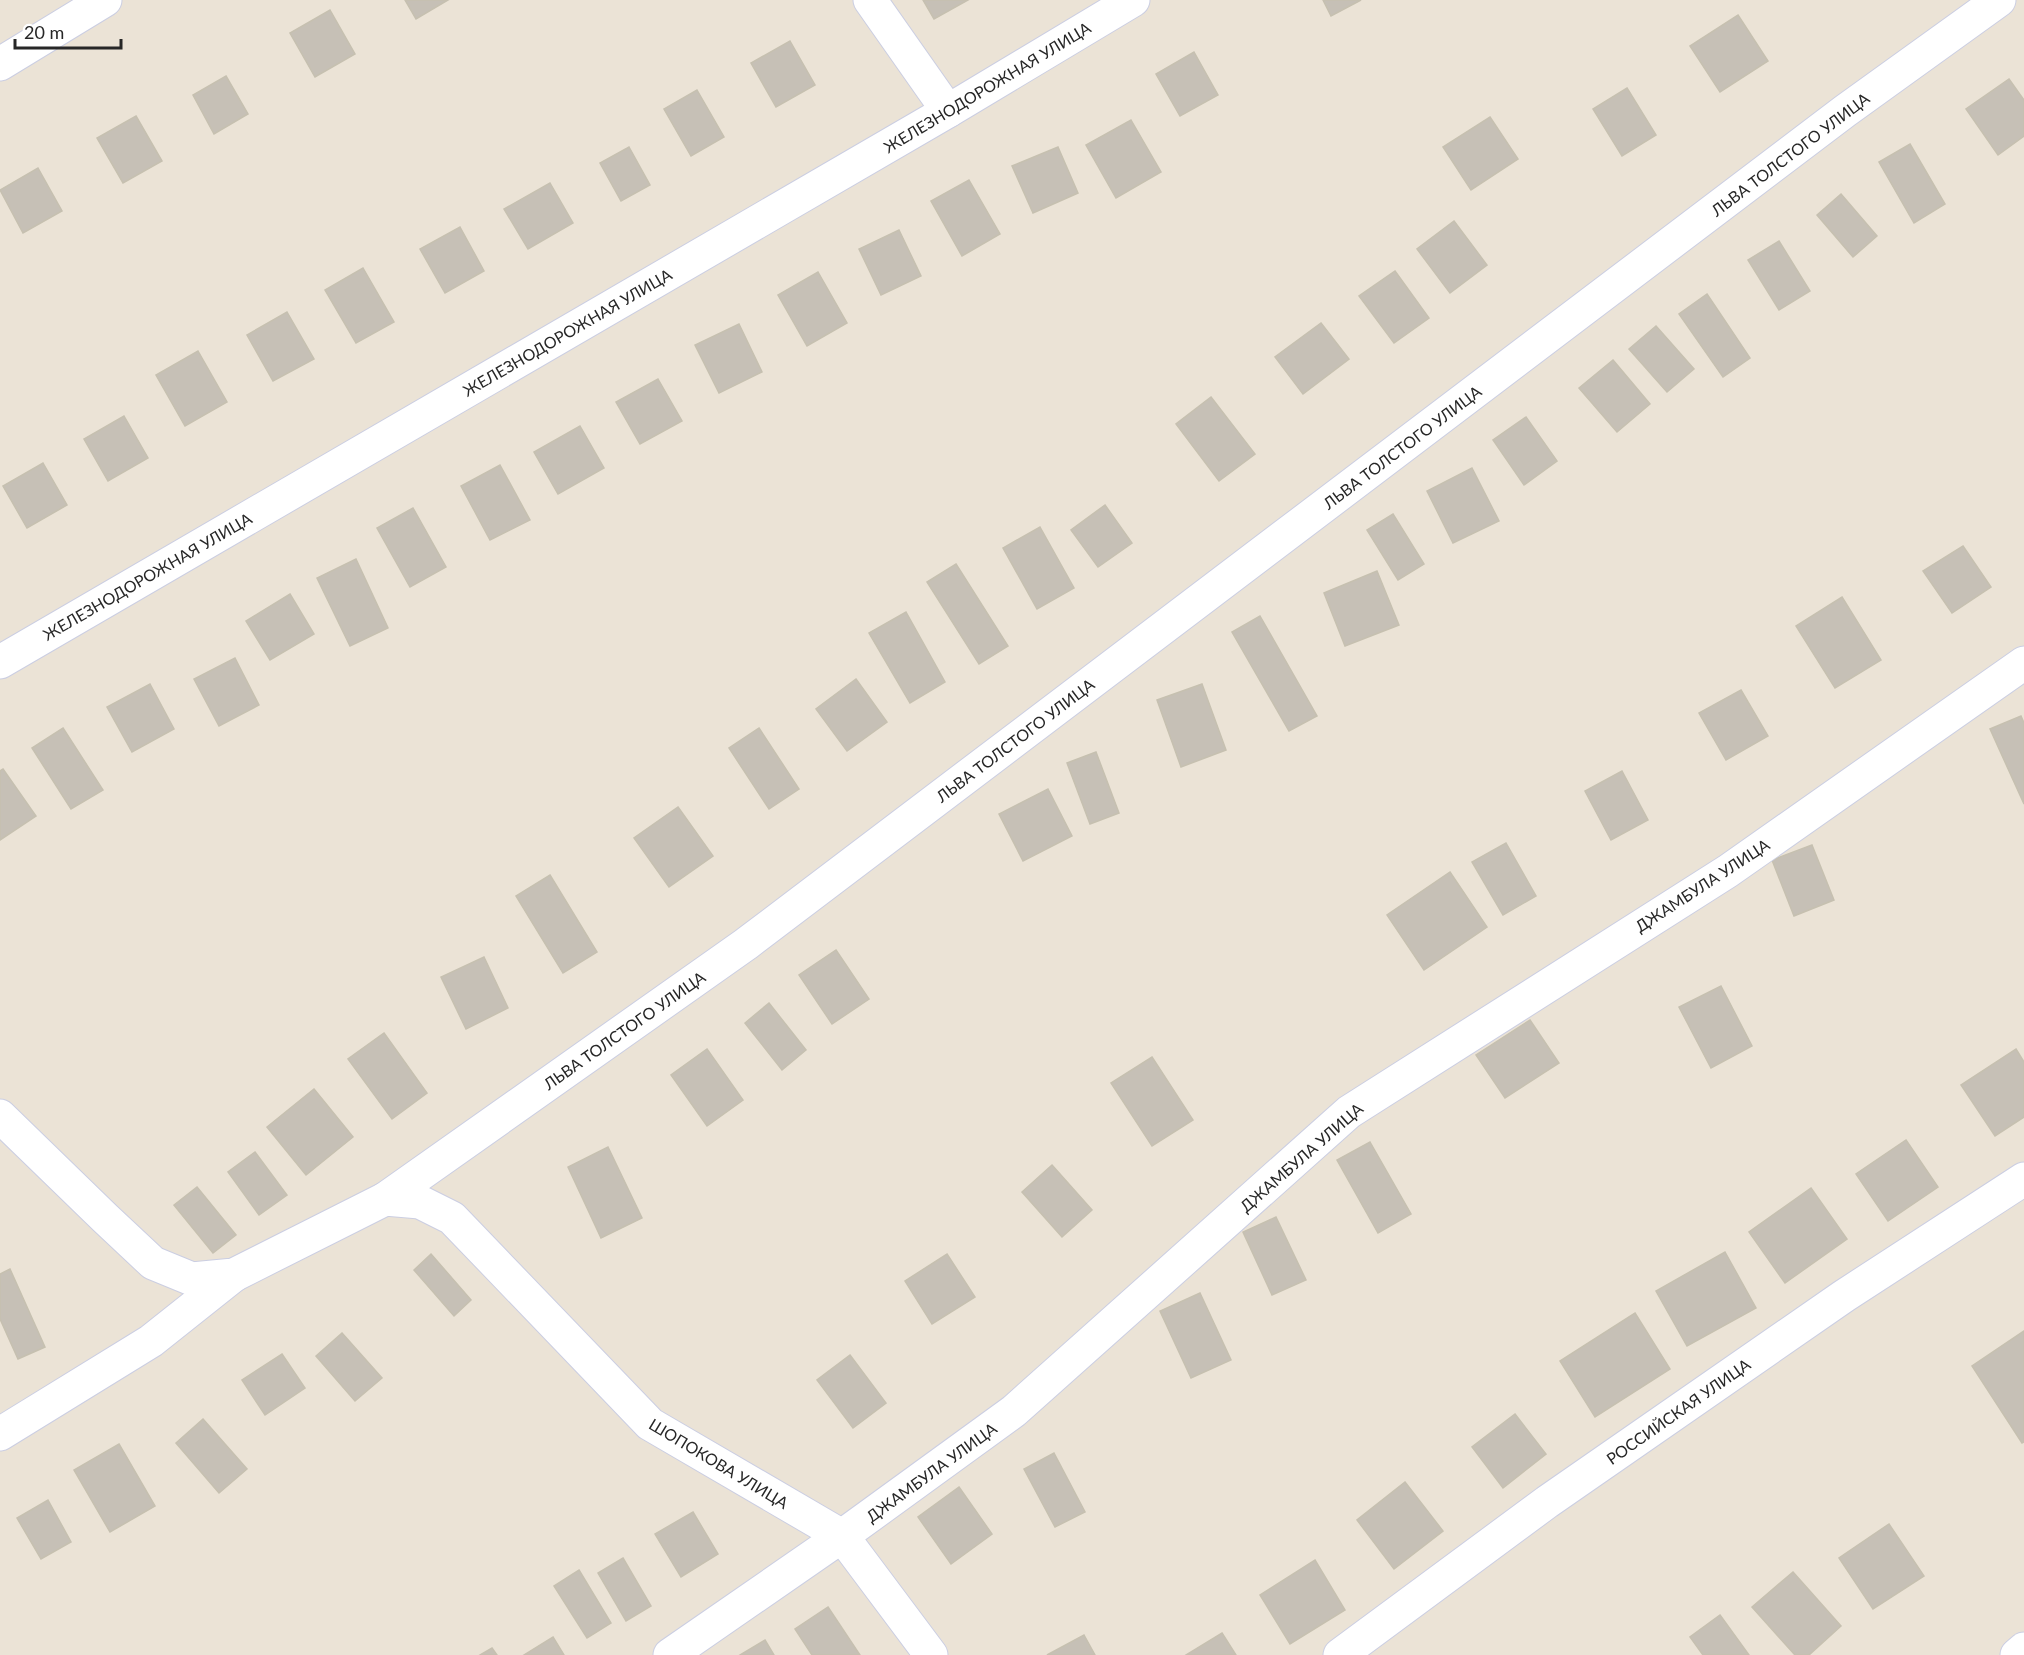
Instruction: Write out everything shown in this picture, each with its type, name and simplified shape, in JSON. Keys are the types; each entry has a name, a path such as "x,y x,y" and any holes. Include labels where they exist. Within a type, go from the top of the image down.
{"street":[{"path":"0,64 105,0"},
{"path":"870,0 948,111"},
{"name":"ЖЕЛЕЗНОДОРОЖНАЯ УЛИЦА","path":"0,662 948,111 1132,0"},
{"name":"ЛЬВА ТОЛСТОГО УЛИЦА","path":"0,1434 151,1341 234,1275 386,1199 746,944 1845,111 1999,0"},
{"name":"ДЖАМБУЛА УЛИЦА","path":"670,1655 842,1536 1014,1411 1349,1112 1728,870 2024,663"},
{"path":"0,1116 153,1263 192,1279 234,1275"},
{"name":"РОССИЙСКАЯ УЛИЦА","path":"1340,1655 1547,1502 1844,1296 2024,1179"},
{"name":"ШОПОКОВА УЛИЦА","path":"386,1199 420,1202 452,1218 650,1424 842,1536 931,1655"},
{"path":"2017,1655 2024,1649"}],"building":[{"path":"405,0 448,0 416,19"},
{"path":"923,0 968,0 934,19"},
{"path":"1323,0 1361,0 1331,16"},
{"path":"330,10 355,54 315,77 290,33"},
{"path":"1738,15 1768,61 1720,92 1690,46"},
{"path":"790,41 815,85 776,107 751,63"},
{"path":"1194,52 1218,95 1180,116 1156,74"},
{"path":"226,76 248,114 214,134 193,95"},
{"path":"2009,79 2024,100 2024,136 1998,155 1966,109"},
{"path":"1627,88 1656,135 1622,156 1593,109"},
{"path":"697,90 724,137 691,156 664,109"},
{"path":"136,116 162,161 123,183 97,138"},
{"path":"1490,117 1518,159 1471,190 1443,147"},
{"path":"1131,120 1161,172 1116,198 1086,145"},
{"path":"1910,144 1945,204 1914,223 1879,162"},
{"path":"629,147 650,185 621,201 600,163"},
{"path":"1058,147 1078,193 1033,213 1012,166"},
{"path":"38,168 62,211 23,233 0,190"},
{"path":"969,180 1000,234 962,256 931,201"},
{"path":"550,183 573,223 528,249 504,209"},
{"path":"1841,194 1877,236 1853,257 1817,215"},
{"path":"1454,221 1487,265 1450,293 1417,249"},
{"path":"460,227 484,271 445,293 420,249"},
{"path":"899,230 921,276 881,295 859,249"},
{"path":"1779,241 1810,291 1779,310 1748,260"},
{"path":"363,268 394,322 356,343 325,290"},
{"path":"1395,271 1429,318 1394,343 1359,296"},
{"path":"818,272 847,323 807,346 778,295"},
{"path":"1707,294 1750,358 1723,377 1679,314"},
{"path":"287,312 314,359 273,381 247,335"},
{"path":"1321,323 1349,359 1303,394 1275,357"},
{"path":"739,324 762,372 719,393 695,345"},
{"path":"1656,326 1694,369 1667,392 1629,349"},
{"path":"198,351 227,402 185,426 156,375"},
{"path":"1613,360 1650,404 1617,432 1579,388"},
{"path":"658,379 682,421 640,444 616,402"},
{"path":"1211,397 1255,454 1219,481 1176,424"},
{"path":"124,416 148,458 108,481 84,439"},
{"path":"1526,417 1557,461 1524,485 1493,440"},
{"path":"580,426 604,468 558,494 534,452"},
{"path":"43,463 67,505 27,528 3,486"},
{"path":"500,465 530,520 490,540 461,486"},
{"path":"1472,468 1499,521 1453,543 1427,491"},
{"path":"1105,505 1132,543 1098,567 1071,530"},
{"path":"413,508 446,567 410,587 377,528"},
{"path":"1393,514 1424,564 1398,580 1367,530"},
{"path":"1040,527 1074,588 1037,609 1003,548"},
{"path":"1963,546 1991,587 1952,613 1923,571"},
{"path":"356,559 388,628 350,646 317,578"},
{"path":"956,564 1008,646 979,664 927,582"},
{"path":"1377,571 1399,625 1345,646 1324,593"},
{"path":"290,594 314,634 270,660 246,621"},
{"path":"1842,597 1881,660 1835,688 1796,626"},
{"path":"906,612 945,682 910,703 869,633"},
{"path":"1260,616 1317,716 1289,731 1232,632"},
{"path":"235,658 259,705 219,726 194,679"},
{"path":"856,679 887,722 847,751 816,709"},
{"path":"150,684 174,729 132,752 107,707"},
{"path":"1202,684 1226,750 1181,767 1157,700"},
{"path":"1741,690 1768,736 1726,760 1699,713"},
{"path":"2021,716 2024,723 2024,804 1990,729"},
{"path":"63,728 103,790 71,809 32,748"},
{"path":"759,728 799,789 769,809 729,748"},
{"path":"1096,752 1119,813 1090,824 1067,763"},
{"path":"3,769 36,816 0,840 0,771"},
{"path":"1622,771 1648,820 1611,840 1585,791"},
{"path":"1048,789 1072,836 1023,861 999,814"},
{"path":"678,807 713,856 669,887 634,838"},
{"path":"1506,843 1536,896 1503,915 1472,862"},
{"path":"1812,845 1834,900 1794,916 1772,860"},
{"path":"1450,872 1487,927 1424,970 1387,915"},
{"path":"550,875 597,952 563,973 516,896"},
{"path":"836,950 869,999 832,1024 799,975"},
{"path":"484,957 508,1008 466,1029 441,977"},
{"path":"1721,986 1752,1046 1711,1068 1679,1007"},
{"path":"769,1003 806,1050 782,1070 745,1023"},
{"path":"1530,1020 1559,1063 1505,1098 1476,1055"},
{"path":"384,1033 427,1093 392,1119 348,1059"},
{"path":"707,1049 743,1100 707,1126 671,1075"},
{"path":"2016,1049 2024,1062 2024,1117 1995,1136 1961,1085"},
{"path":"1152,1057 1193,1120 1152,1146 1111,1083"},
{"path":"314,1089 353,1137 306,1175 267,1127"},
{"path":"1906,1140 1938,1187 1888,1221 1856,1174"},
{"path":"1370,1142 1411,1214 1378,1233 1337,1160"},
{"path":"608,1147 642,1218 601,1238 568,1167"},
{"path":"255,1152 287,1195 259,1215 228,1172"},
{"path":"1052,1165 1092,1210 1062,1237 1022,1192"},
{"path":"197,1187 236,1235 213,1253 174,1205"},
{"path":"1811,1188 1847,1239 1785,1283 1749,1232"},
{"path":"1276,1217 1306,1280 1272,1295 1243,1232"},
{"path":"1725,1252 1756,1308 1687,1346 1656,1291"},
{"path":"431,1254 471,1300 454,1316 414,1270"},
{"path":"947,1254 975,1297 932,1324 905,1281"},
{"path":"10,1269 45,1347 18,1359 0,1319 0,1274"},
{"path":"1200,1293 1231,1360 1191,1378 1160,1311"},
{"path":"1635,1313 1670,1369 1595,1417 1560,1361"},
{"path":"2024,1331 2024,1442 2022,1443 1972,1366"},
{"path":"342,1333 382,1378 355,1401 316,1356"},
{"path":"282,1354 305,1388 265,1415 242,1380"},
{"path":"850,1355 886,1403 853,1428 817,1380"},
{"path":"1515,1414 1546,1454 1503,1488 1472,1447"},
{"path":"203,1419 247,1469 219,1493 176,1443"},
{"path":"119,1444 155,1506 110,1532 74,1470"},
{"path":"1054,1453 1085,1512 1055,1527 1024,1469"},
{"path":"1405,1482 1443,1531 1394,1569 1357,1520"},
{"path":"959,1487 992,1534 951,1564 918,1517"},
{"path":"48,1500 71,1542 41,1559 17,1518"},
{"path":"693,1512 718,1554 681,1577 655,1534"},
{"path":"1889,1524 1924,1576 1873,1609 1839,1558"},
{"path":"623,1558 651,1606 626,1621 598,1573"},
{"path":"1315,1560 1345,1610 1290,1644 1260,1595"},
{"path":"579,1570 611,1623 587,1638 554,1586"},
{"path":"1793,1572 1841,1626 1809,1655 1795,1655 1752,1607"},
{"path":"828,1607 860,1655 812,1655 795,1629"},
{"path":"1720,1615 1749,1655 1703,1655 1690,1637"},
{"path":"1222,1633 1236,1655 1186,1655"},
{"path":"1084,1635 1095,1655 1047,1655"},
{"path":"553,1637 564,1655 524,1655"},
{"path":"765,1640 774,1655 740,1655"},
{"path":"492,1648 497,1655 480,1655"}]}
